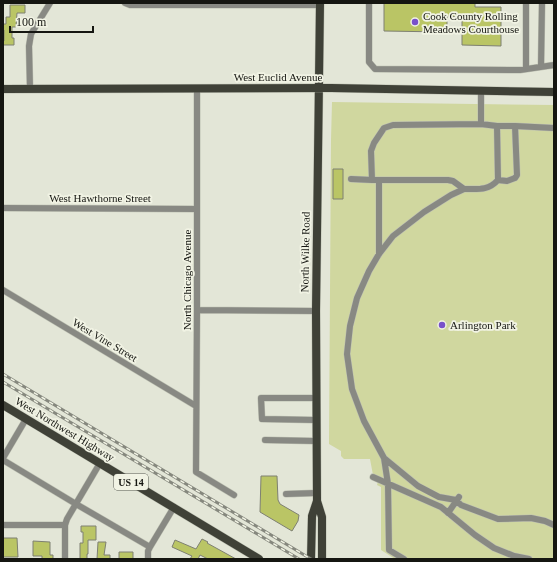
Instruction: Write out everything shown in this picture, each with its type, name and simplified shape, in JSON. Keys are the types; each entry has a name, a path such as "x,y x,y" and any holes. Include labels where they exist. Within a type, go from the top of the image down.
{"main road":[{"name":"North Wilke Road","path":"311,559 312,516 316,497 316,311 320,4"},
{"name":"West Euclid Avenue","path":"3,89 318,88 554,92"},
{"name":"West Northwest Highway","path":"3,405 174,507 255,558"},
{"name":"North Wilke Road","path":"316,497 322,517 322,559"}],"street":[{"path":"30,89 29,46 31,34 50,3"},
{"path":"125,3 320,4"},
{"path":"370,3 369,62 375,69 520,70 554,65"},
{"path":"526,3 526,69"},
{"path":"541,67 542,3"},
{"name":"North Chicago Avenue","path":"197,89 196,472 234,495"},
{"path":"481,90 481,124"},
{"path":"372,180 371,151 374,143 384,128 393,125 481,124 554,128"},
{"path":"404,559 389,550 388,484 384,458 364,421 352,389 348,354 350,326 357,298 369,271 379,254 393,236 424,212 451,195 464,189 486,189 494,185 498,180 497,126"},
{"path":"498,180 506,181 515,178 517,175 515,126"},
{"path":"351,179 448,180 453,181 464,189"},
{"path":"379,180 379,254"},
{"name":"West Hawthorne Street","path":"3,208 197,209"},
{"name":"West Vine Street","path":"3,290 196,406"},
{"path":"197,310 316,311"},
{"path":"316,398 261,398 262,419 316,420"},
{"path":"26,419 3,459 150,547"},
{"path":"265,440 316,441"},
{"path":"384,458 418,486 439,497 457,498"},
{"path":"65,559 65,525 67,519 100,463"},
{"path":"373,477 441,507 475,535 494,548 514,556 529,559"},
{"path":"286,494 316,497"},
{"path":"448,512 457,498"},
{"path":"457,498 461,505 498,519 531,518 545,521 554,525"},
{"path":"148,559 148,551 150,547 174,507"},
{"path":"3,525 65,525"}],"green space":[{"name":"Arlington Park","path":"332,102 554,105 554,559 395,559 381,550 381,487 377,485 379,478 373,475 370,459 344,459 341,456 341,451 329,444"}],"building":[{"name":"Cook County Rolling Meadows Courthouse","path":"384,3 475,3 475,7 501,7 501,46 462,45 462,17 447,16 447,27 443,27 443,32 384,31"},
{"path":"10,5 25,5 25,13 17,13 16,27 12,27 12,38 14,38 14,45 3,45 3,24 6,24 6,17 10,17"},
{"path":"333,169 343,169 343,199 333,199"},
{"path":"261,476 277,476 278,500 280,504 299,515 298,521 292,531 260,512"},
{"path":"81,526 96,526 96,540 88,540 87,559 80,559 80,543 83,543 83,532 81,532"},
{"path":"3,538 17,538 18,557 3,557"},
{"path":"202,539 236,559 208,559 200,555 198,559 190,559 192,556 172,547 175,540 196,549"},
{"path":"33,541 50,542 50,555 53,555 53,559 42,559 42,556 33,556"},
{"path":"98,542 106,542 104,555 110,555 110,559 97,559"},
{"path":"119,552 133,552 133,559 119,559"}],"railway":[{"path":"3,374 311,559"},
{"path":"3,382 299,559"}],"place":[{"name":"Cook County Rolling Meadows Courthouse","path":"415,22"},
{"name":"Arlington Park","path":"442,325"}]}
